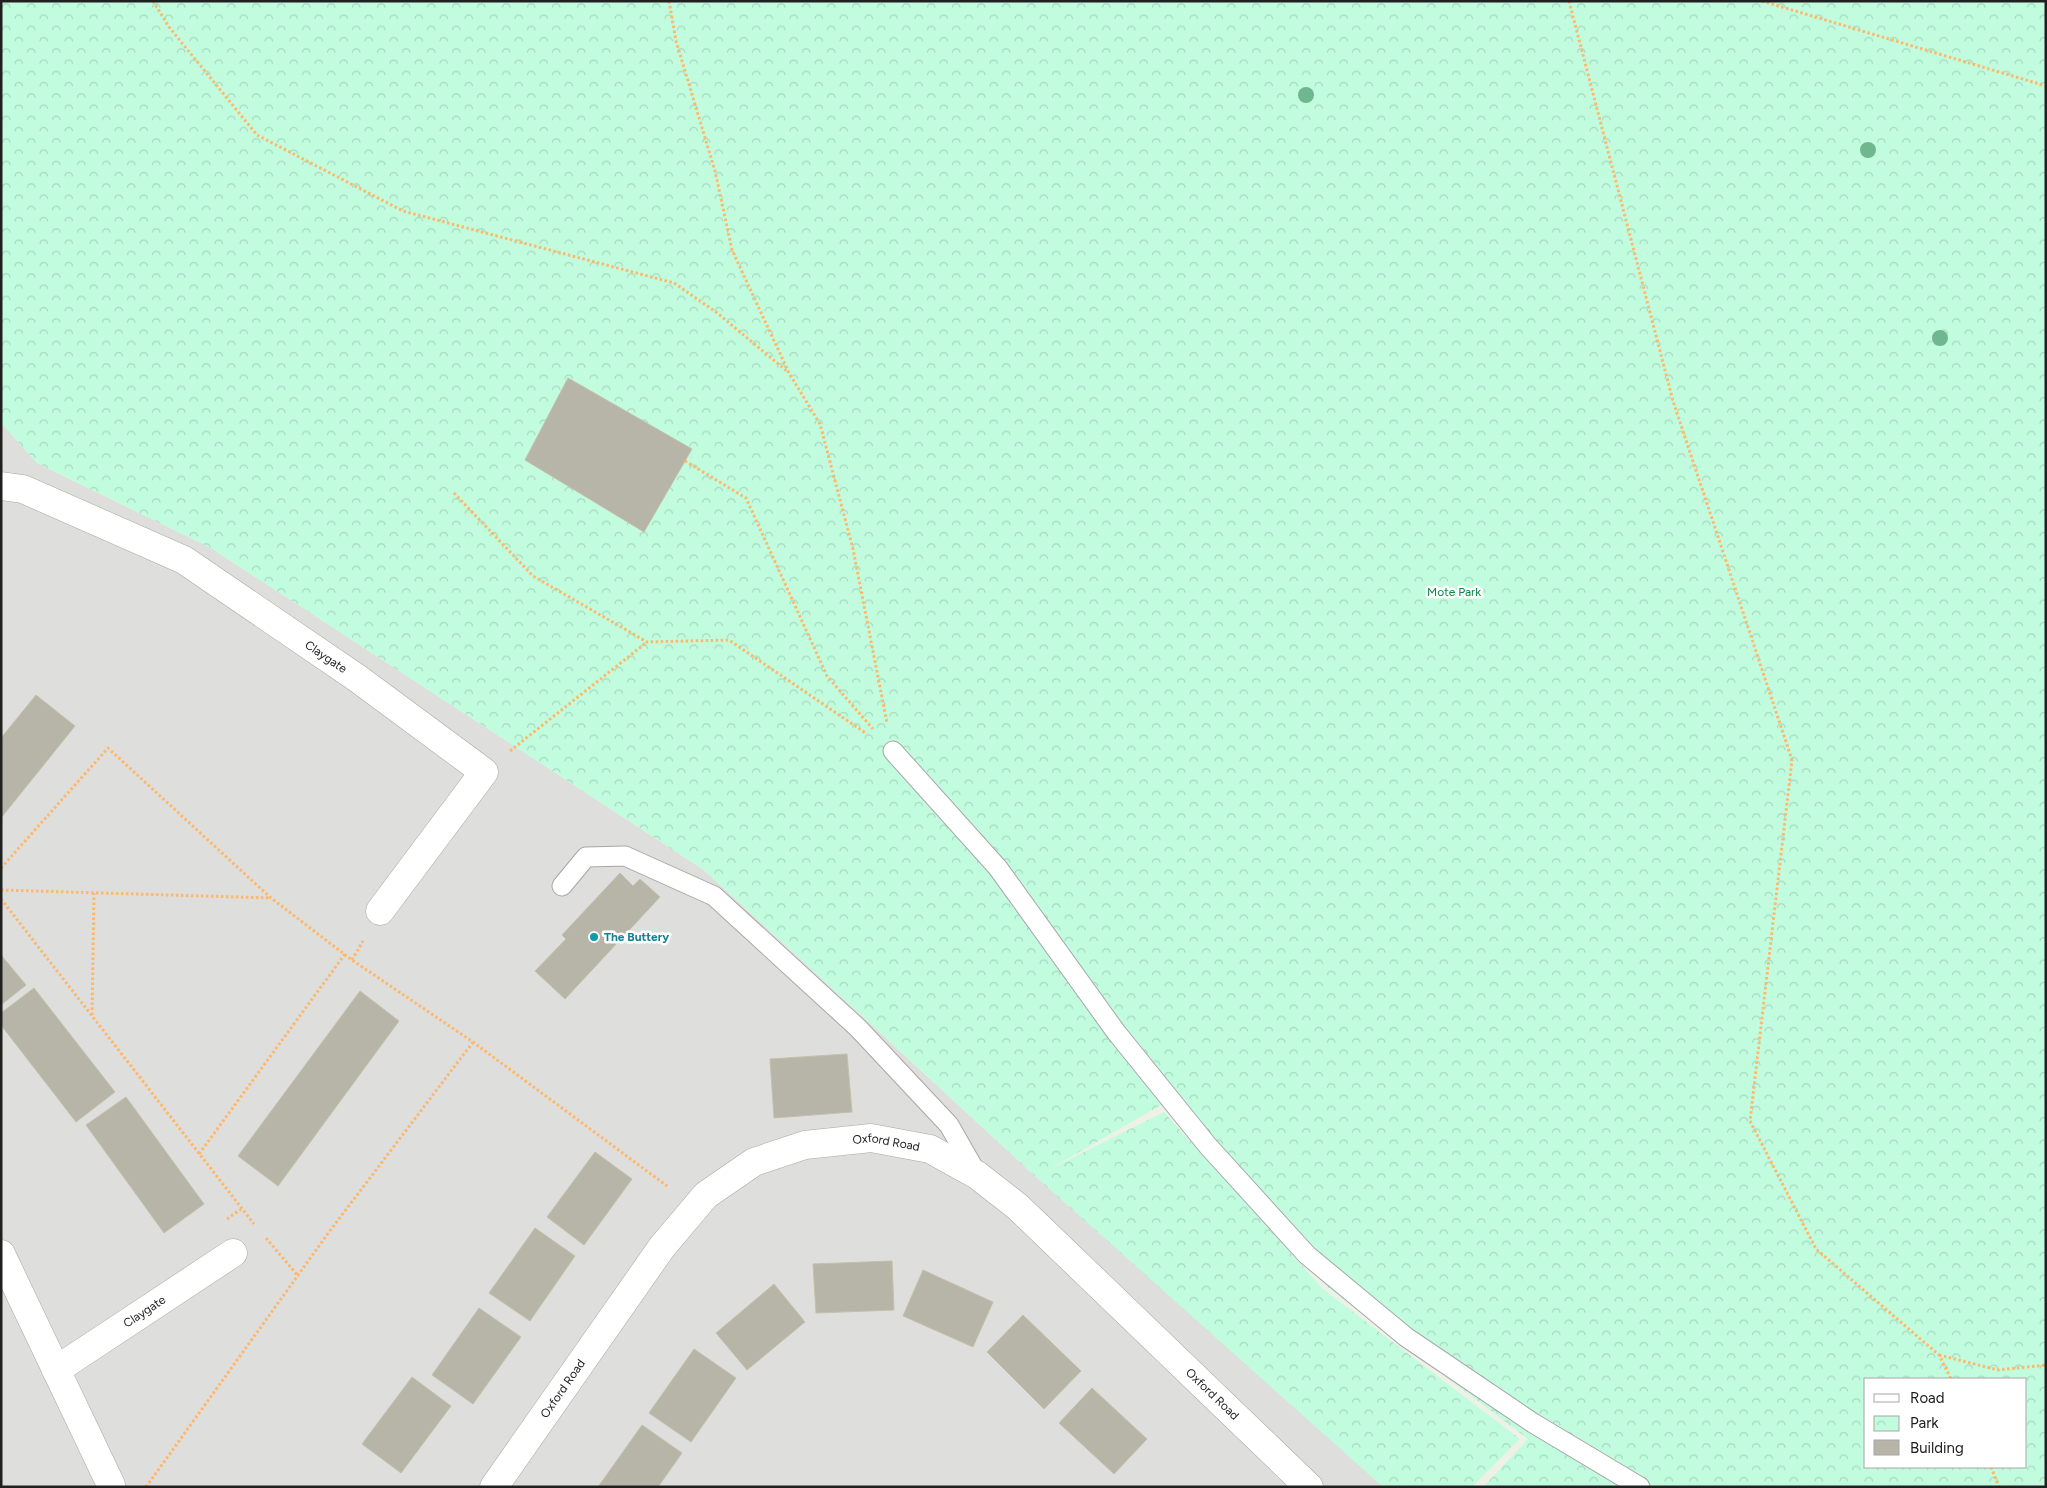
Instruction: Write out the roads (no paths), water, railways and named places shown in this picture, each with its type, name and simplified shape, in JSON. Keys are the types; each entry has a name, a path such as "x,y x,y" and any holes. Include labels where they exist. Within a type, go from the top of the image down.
{"street":[{"name":"Claygate","path":"1,486 23,489 184,560 357,678 484,772 380,912"},
{"name":"Oxford Road","path":"494,1487 662,1247 706,1195 754,1162 805,1145 871,1138 930,1149 977,1175 1018,1207 1310,1487"},
{"name":"Claygate","path":"56,1370 233,1253"},
{"path":"1,1254 112,1486"}],"lane":[{"path":"893,752 998,868 1116,1032 1208,1146 1307,1255 1406,1337 1533,1423 1640,1487"},
{"path":"562,886 586,857 625,856 714,896 858,1028 948,1125 977,1175"}],"place":[{"name":"The Buttery","path":"594,937"}],"park label":[{"name":"Mote Park","path":"1454,592"}]}
